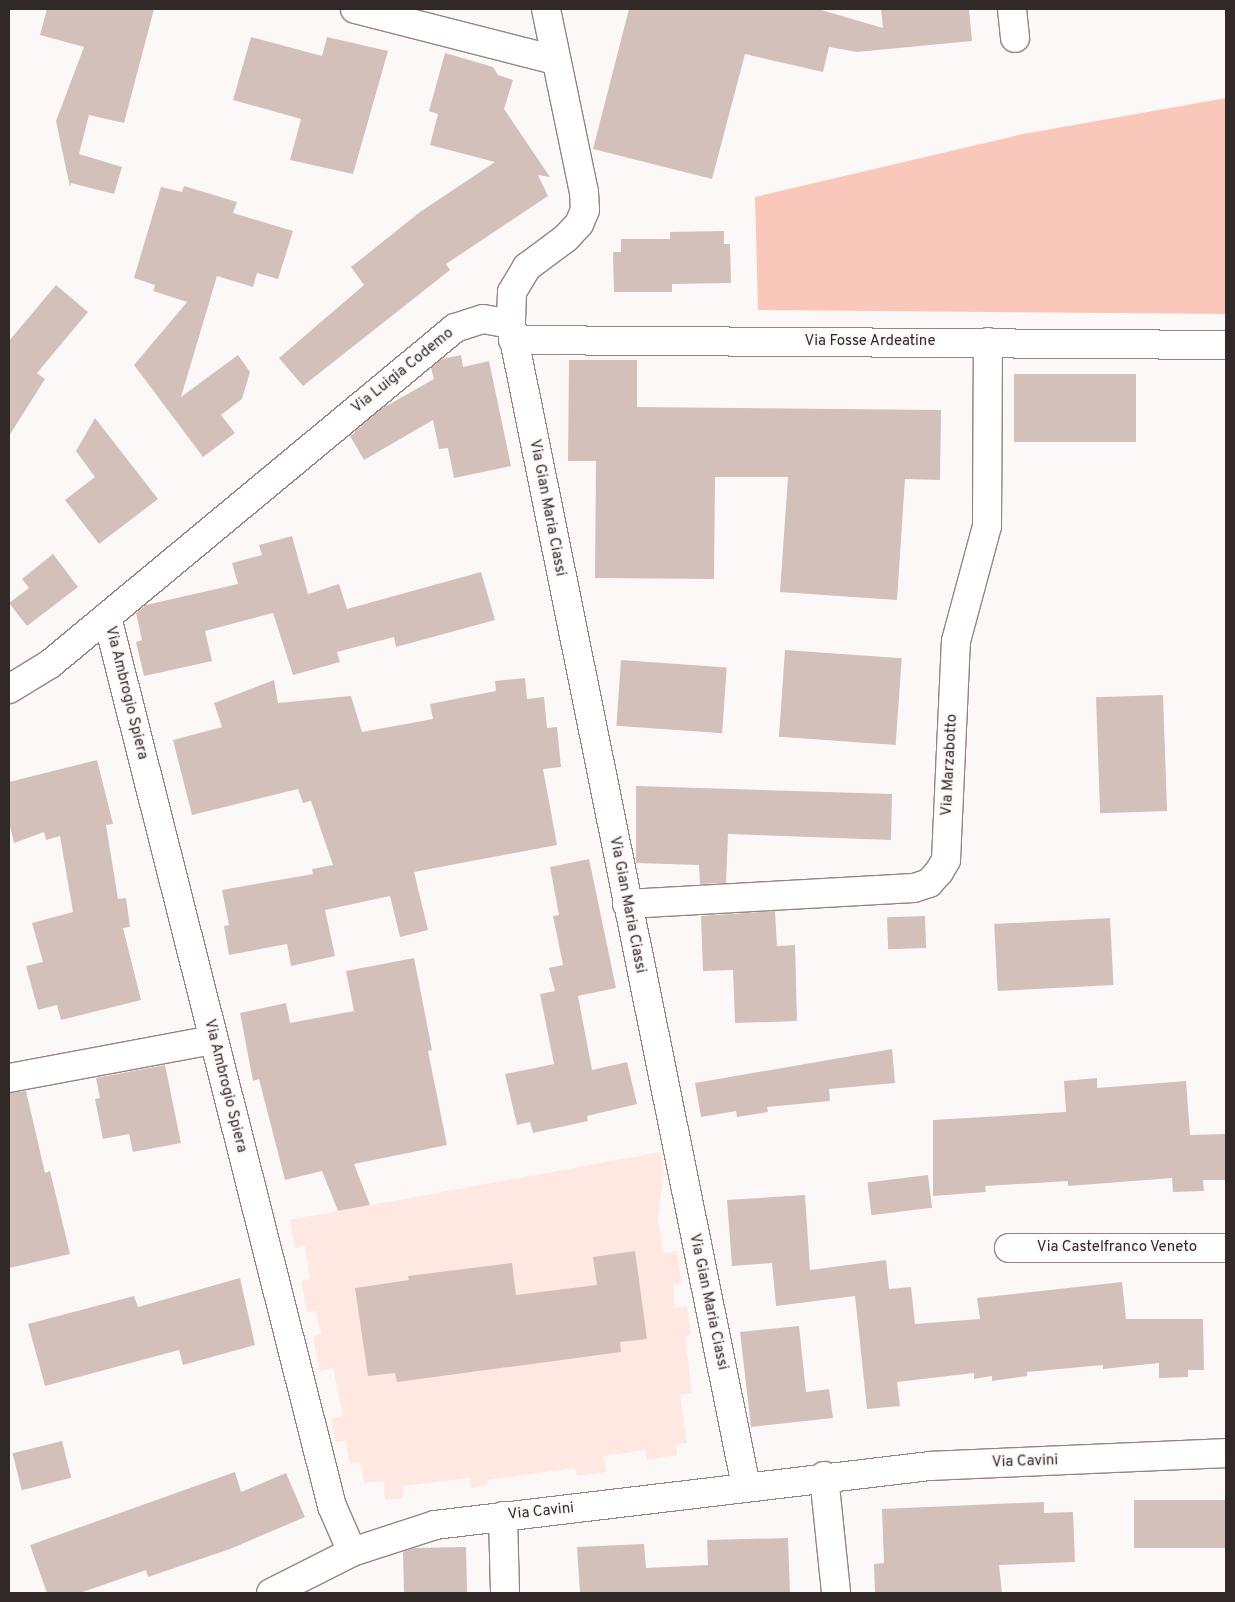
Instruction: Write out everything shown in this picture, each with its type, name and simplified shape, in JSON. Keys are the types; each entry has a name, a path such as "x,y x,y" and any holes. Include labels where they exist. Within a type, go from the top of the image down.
{"street":[{"path":"355,9 555,60"},
{"path":"512,332 512,292 527,267 566,238 579,224 585,210 584,192 555,60 546,9"},
{"path":"1012,9 1015,38"},
{"name":"Via Luigia Codemo","path":"9,689 50,664 455,328 483,319 512,332"},
{"name":"Via Fosse Ardeatine","path":"512,332 1226,345"},
{"name":"Via Gian Maria Ciassi","path":"512,332 746,1486"},
{"name":"Via Marzabotto","path":"627,904 914,888 929,883 940,872 946,860 956,641 987,526 988,342"},
{"name":"Via Ambrogio Spiera","path":"107,616 332,1506 352,1552"},
{"path":"9,1078 213,1040"},
{"name":"Via Castelfranco Veneto","path":"1009,1248 1226,1248"},
{"name":"Via Cavini","path":"271,1593 352,1552 436,1525 824,1476 931,1466 1226,1453"},
{"path":"824,1476 836,1593"},
{"path":"503,1516 505,1593"}],"shaded area":[{"path":"1226,98 1226,314 758,310 755,197 1023,134"},
{"path":"660,1152 664,1171 658,1219 663,1253 677,1251 682,1284 673,1285 675,1308 687,1306 691,1335 685,1336 692,1393 680,1395 687,1443 676,1444 677,1455 647,1460 645,1450 604,1456 606,1472 577,1476 575,1468 487,1480 488,1485 471,1488 469,1478 403,1486 403,1498 385,1500 384,1481 364,1483 360,1462 350,1464 345,1441 336,1442 331,1419 343,1415 333,1368 320,1371 313,1337 321,1334 316,1311 307,1312 301,1281 310,1279 305,1246 295,1248 290,1220"}],"building":[{"path":"47,9 154,9 124,123 89,115 79,154 122,167 114,194 71,183 70,187 56,121 84,47 40,35"},
{"path":"629,9 818,9 883,28 881,9 969,9 972,41 857,52 829,47 823,72 745,54 712,179 593,149"},
{"path":"251,37 322,56 327,37 388,51 353,174 290,160 301,119 233,100"},
{"path":"445,53 493,67 498,75 513,80 504,109 550,177 538,175 548,196 446,264 450,270 303,386 279,358 364,285 351,267 420,212 495,162 430,145 438,114 429,111"},
{"path":"184,186 237,202 233,213 293,231 278,279 257,273 253,287 217,276 181,397 238,355 250,372 242,399 221,415 235,433 203,457 134,365 187,302 153,291 155,285 134,278 161,187 182,192"},
{"path":"724,231 724,244 730,244 731,283 672,284 672,292 614,292 613,252 621,252 621,239 670,239 670,232"},
{"path":"56,285 88,312 37,373 45,379 9,436 9,341"},
{"path":"461,355 463,367 489,361 511,466 454,478 448,448 439,449 433,420 364,460 350,436 381,409 434,379 431,368 442,359"},
{"path":"569,360 637,360 637,407 941,410 940,480 905,479 897,600 780,592 788,477 715,477 714,579 595,578 596,461 568,461"},
{"path":"1014,374 1136,374 1136,442 1014,442"},
{"path":"95,418 158,499 99,544 65,500 95,477 76,451"},
{"path":"292,536 308,594 339,584 347,609 481,572 495,620 396,647 394,637 337,652 340,662 293,675 273,613 205,631 212,661 144,676 136,642 142,640 136,613 146,605 238,584 232,563 262,555 259,545"},
{"path":"53,554 78,587 27,626 9,603 29,588 22,579"},
{"path":"785,650 902,658 896,745 779,737"},
{"path":"621,660 727,667 722,733 616,726"},
{"path":"525,678 527,699 544,697 547,728 557,727 561,767 543,769 557,845 414,872 428,930 400,937 390,896 325,910 335,956 291,966 287,944 229,955 224,926 229,925 222,890 313,874 312,869 333,865 311,801 303,803 298,789 192,815 173,740 222,727 214,703 274,680 278,703 351,696 362,732 433,719 430,704 496,691 495,681"},
{"path":"1163,695 1167,811 1100,813 1096,697"},
{"path":"97,760 113,824 106,825 118,899 126,898 130,927 123,928 141,1000 61,1020 57,1005 38,1010 26,966 43,962 32,923 73,912 60,836 46,840 44,832 14,843 9,822 9,782"},
{"path":"636,786 892,794 891,840 728,834 726,883 700,884 699,865 636,863"},
{"path":"589,859 616,988 578,996 592,1070 627,1062 637,1104 587,1116 588,1121 533,1133 530,1122 517,1125 505,1074 554,1064 540,994 555,991 549,968 563,965 553,916 559,915 550,867"},
{"path":"775,911 777,946 795,945 797,1021 735,1023 733,970 703,971 701,916"},
{"path":"925,916 926,948 888,949 887,917"},
{"path":"1110,918 1114,985 998,991 994,924"},
{"path":"414,958 432,1050 428,1051 447,1145 354,1164 370,1205 338,1211 322,1171 285,1180 259,1079 253,1081 240,1013 286,1003 290,1023 354,1011 346,971"},
{"path":"892,1049 895,1083 829,1089 830,1101 767,1107 768,1112 737,1117 736,1111 701,1117 695,1083"},
{"path":"165,1065 181,1143 133,1152 129,1134 103,1139 95,1099 100,1098 96,1078"},
{"path":"1097,1078 1097,1088 1186,1081 1190,1135 1226,1134 1226,1180 1203,1180 1204,1191 1173,1192 1172,1178 1068,1186 1068,1181 985,1186 986,1192 933,1196 933,1120 1066,1112 1064,1081"},
{"path":"26,1091 45,1173 50,1171 70,1254 9,1268 9,1093"},
{"path":"928,1175 932,1208 871,1215 867,1182"},
{"path":"805,1195 810,1270 886,1260 889,1289 911,1287 915,1324 980,1319 977,1298 1122,1282 1126,1319 1203,1319 1204,1370 1188,1370 1188,1377 1159,1378 1159,1363 1103,1369 1103,1365 1027,1372 1027,1376 992,1381 992,1376 974,1379 974,1373 897,1382 900,1406 867,1409 855,1296 776,1306 772,1263 732,1266 727,1200"},
{"path":"635,1251 647,1339 620,1342 621,1352 397,1382 395,1373 368,1376 355,1288 409,1280 408,1276 512,1263 516,1295 597,1285 593,1257"},
{"path":"240,1278 255,1345 183,1365 179,1350 45,1386 28,1324 134,1296 138,1307"},
{"path":"799,1326 806,1392 829,1389 833,1418 751,1427 740,1332"},
{"path":"62,1441 71,1478 22,1490 13,1453"},
{"path":"235,1472 241,1492 286,1473 305,1517 230,1549 148,1577 146,1570 80,1593 47,1593 30,1545"},
{"path":"1134,1500 1226,1500 1226,1548 1134,1548"},
{"path":"1044,1502 1044,1513 1073,1512 1075,1562 999,1565 1002,1593 875,1593 874,1564 884,1563 882,1509"},
{"path":"788,1538 790,1593 580,1593 577,1547 644,1544 646,1568 708,1565 707,1540"},
{"path":"466,1547 467,1593 404,1593 403,1552 414,1548"}]}
